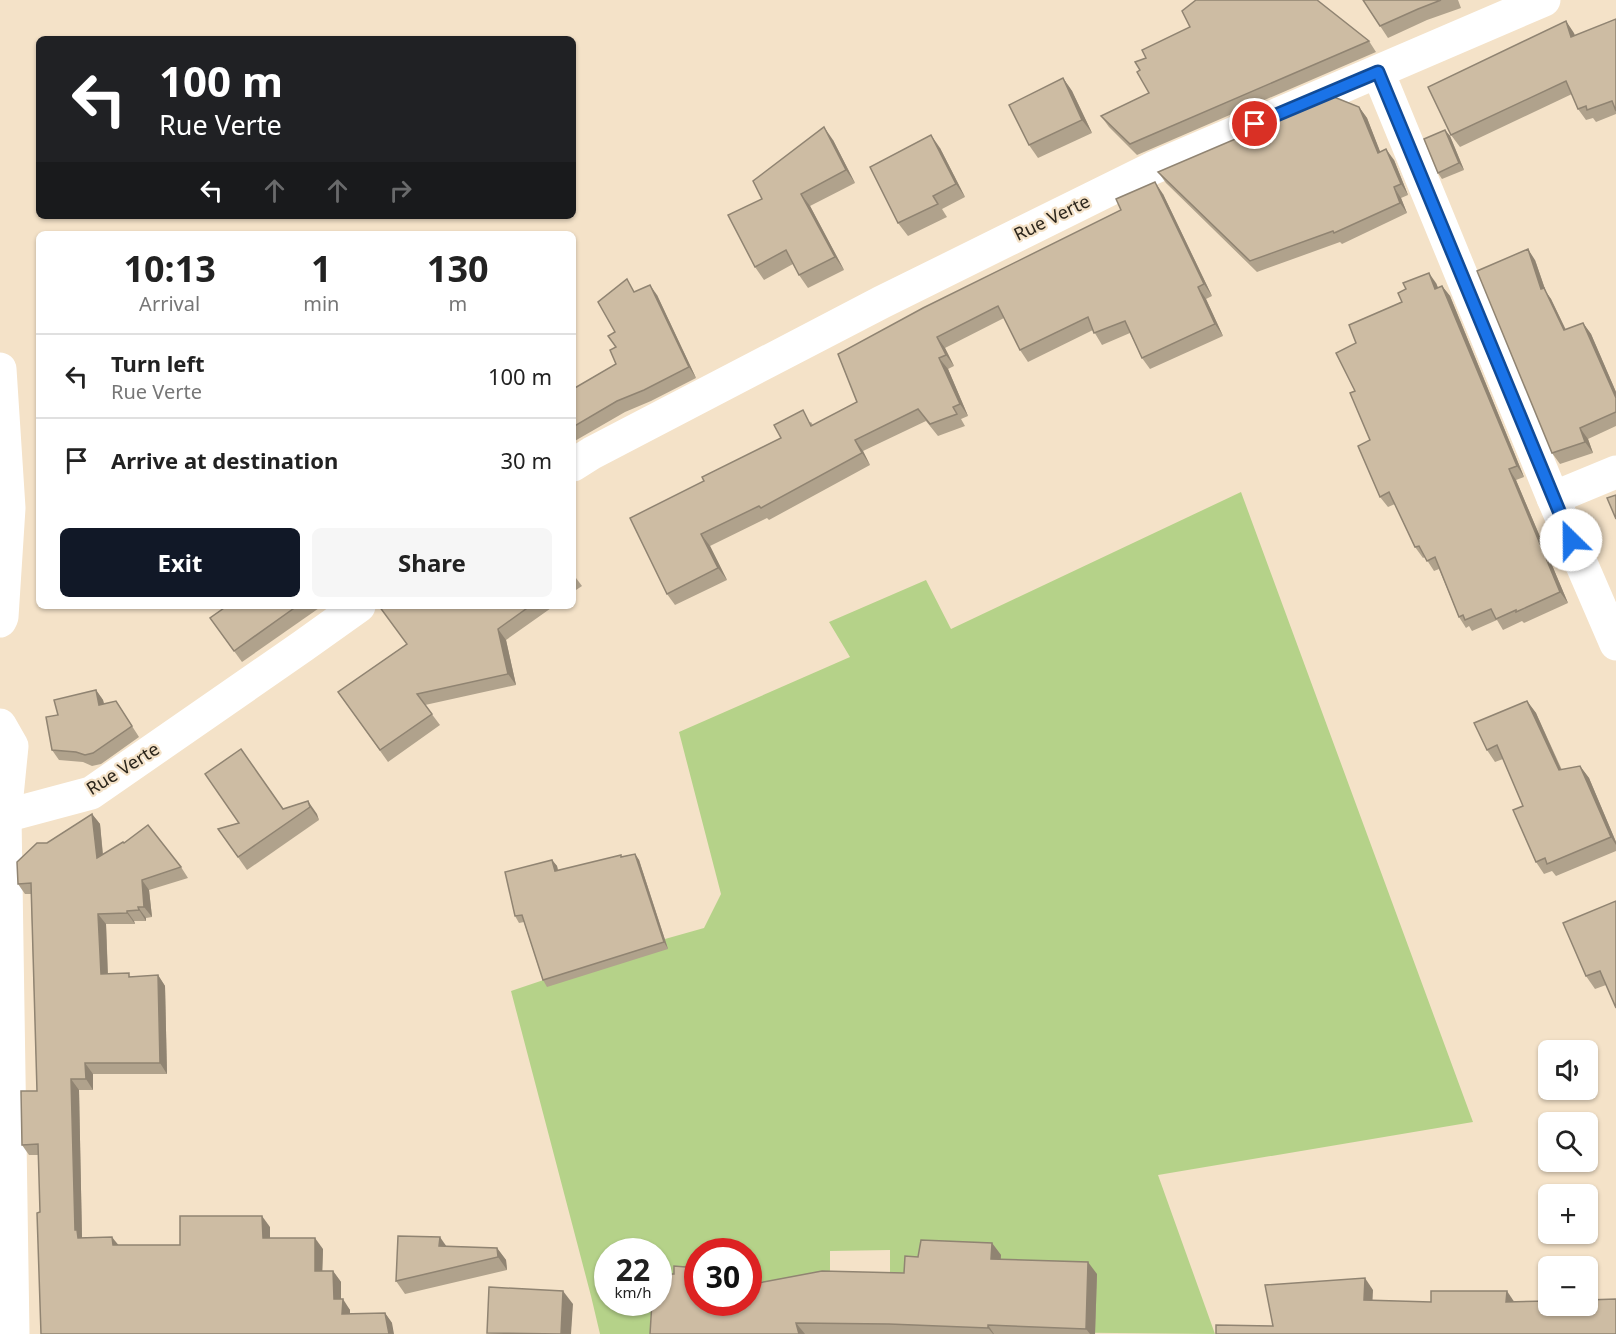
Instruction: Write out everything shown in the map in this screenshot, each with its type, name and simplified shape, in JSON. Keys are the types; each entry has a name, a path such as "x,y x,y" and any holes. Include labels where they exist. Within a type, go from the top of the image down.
{"street":[{"name":"Rue Verte","path":"576,463 882,302 1153,168 1544,0"},
{"path":"1378,72 1553,498 1616,644"},
{"path":"0,369 9,508 0,621"},
{"path":"1553,498 1616,472"},
{"name":"Rue Verte","path":"5,816 91,793 355,609"},
{"path":"0,725 12,746 5,816 13,1334"}],"green space":[{"path":"1241,492 1473,1122 1158,1175 1215,1334 919,1331 890,1278 890,1250 830,1251 830,1277 848,1334 762,1293 762,1238 684,1238 684,1284 672,1284 672,1238 594,1238 594,1309 511,991 704,928 721,894 679,732 850,657 829,622 926,580 951,629"},
{"path":"596,1316 652,1316 652,1334 600,1334"}],"building":[{"path":"1196,0 1317,0 1369,41 1130,144 1101,116 1149,93 1137,72 1140,70 1135,62 1146,58 1142,50 1190,27 1182,11"},
{"path":"1363,0 1441,0 1380,26"},
{"path":"1616,19 1616,111 1612,101 1587,110 1586,106 1578,109 1566,81 1451,135 1428,87 1566,21 1571,37"},
{"path":"1063,78 1082,120 1029,145 1009,105"},
{"path":"1334,97 1359,107 1378,153 1386,149 1401,184 1394,187 1400,203 1334,233 1333,231 1250,261 1158,172"},
{"path":"824,127 846,170 801,194 835,257 799,275 786,250 755,267 728,215 762,199 753,181"},
{"path":"1445,130 1459,163 1438,173 1424,139"},
{"path":"931,135 956,184 933,196 938,204 898,223 870,167"},
{"path":"1155,182 1204,284 1198,287 1215,324 1142,358 1125,321 1094,333 1088,317 1020,350 998,306 937,337 946,355 939,358 960,404 953,407 957,414 930,424 918,409 855,440 862,453 761,508 759,506 701,534 718,568 667,594 630,518 704,481 702,477 781,438 774,425 803,410 811,426 857,402 838,354 923,308 1121,210 1116,199"},
{"path":"1528,249 1541,289 1544,288 1564,330 1583,323 1616,398 1616,412 1580,428 1585,442 1552,453 1477,271"},
{"path":"1429,273 1435,289 1442,286 1517,466 1509,469 1560,592 1496,619 1491,609 1465,620 1463,615 1459,617 1435,557 1427,561 1419,546 1415,547 1389,492 1380,497 1358,446 1370,440 1350,393 1355,391 1336,353 1356,343 1349,325 1402,302 1398,293 1406,289 1403,283"},
{"path":"627,279 634,292 650,285 689,367 617,401 576,425 576,387 616,364 610,350 616,347 608,336 615,332 598,302"},
{"path":"1616,495 1616,519 1607,498"},
{"path":"223,609 293,609 234,651 210,618"},
{"path":"381,609 526,609 498,629 508,674 417,694 432,714 380,750 338,692 407,644"},
{"path":"96,690 99,705 116,701 132,726 93,753 85,755 52,750 46,717 58,715 54,700"},
{"path":"1527,701 1559,770 1580,766 1611,837 1547,864 1545,858 1536,862 1513,810 1523,806 1497,745 1487,750 1474,723"},
{"path":"241,749 283,809 308,801 310,807 238,857 218,829 239,823 205,774"},
{"path":"92,814 97,858 124,843 148,825 181,867 142,880 144,907 138,907 139,910 127,911 127,913 98,914 101,974 129,973 129,977 158,975 160,1063 85,1063 86,1079 71,1079 75,1230 77,1230 78,1238 112,1237 113,1245 180,1245 180,1216 262,1216 263,1238 315,1238 315,1271 333,1271 334,1299 343,1299 342,1314 385,1313 389,1334 41,1334 37,1213 40,1212 38,1144 22,1145 21,1091 37,1091 31,883 18,884 17,862 37,843 47,843"},
{"path":"635,854 664,942 543,980 522,915 515,916 505,872 552,860 555,871 621,855 621,857"},
{"path":"1616,901 1616,1008 1600,971 1586,976 1563,923"},
{"path":"398,1236 440,1237 439,1246 497,1248 498,1257 396,1281"},
{"path":"921,1240 992,1243 991,1259 1088,1262 1086,1329 988,1325 988,1328 796,1323 799,1334 650,1334 651,1316 672,1316 674,1266 684,1267 684,1316 762,1316 762,1282 822,1271 904,1273 905,1256 918,1257"},
{"path":"1365,1278 1364,1300 1431,1302 1431,1291 1507,1291 1506,1302 1538,1301 1538,1316 1598,1316 1598,1300 1616,1299 1616,1334 1216,1334 1216,1325 1273,1326 1265,1285"},
{"path":"489,1287 563,1291 561,1334 487,1333"}],"route":[{"path":"1255,124 1378,72 1571,540"}]}
